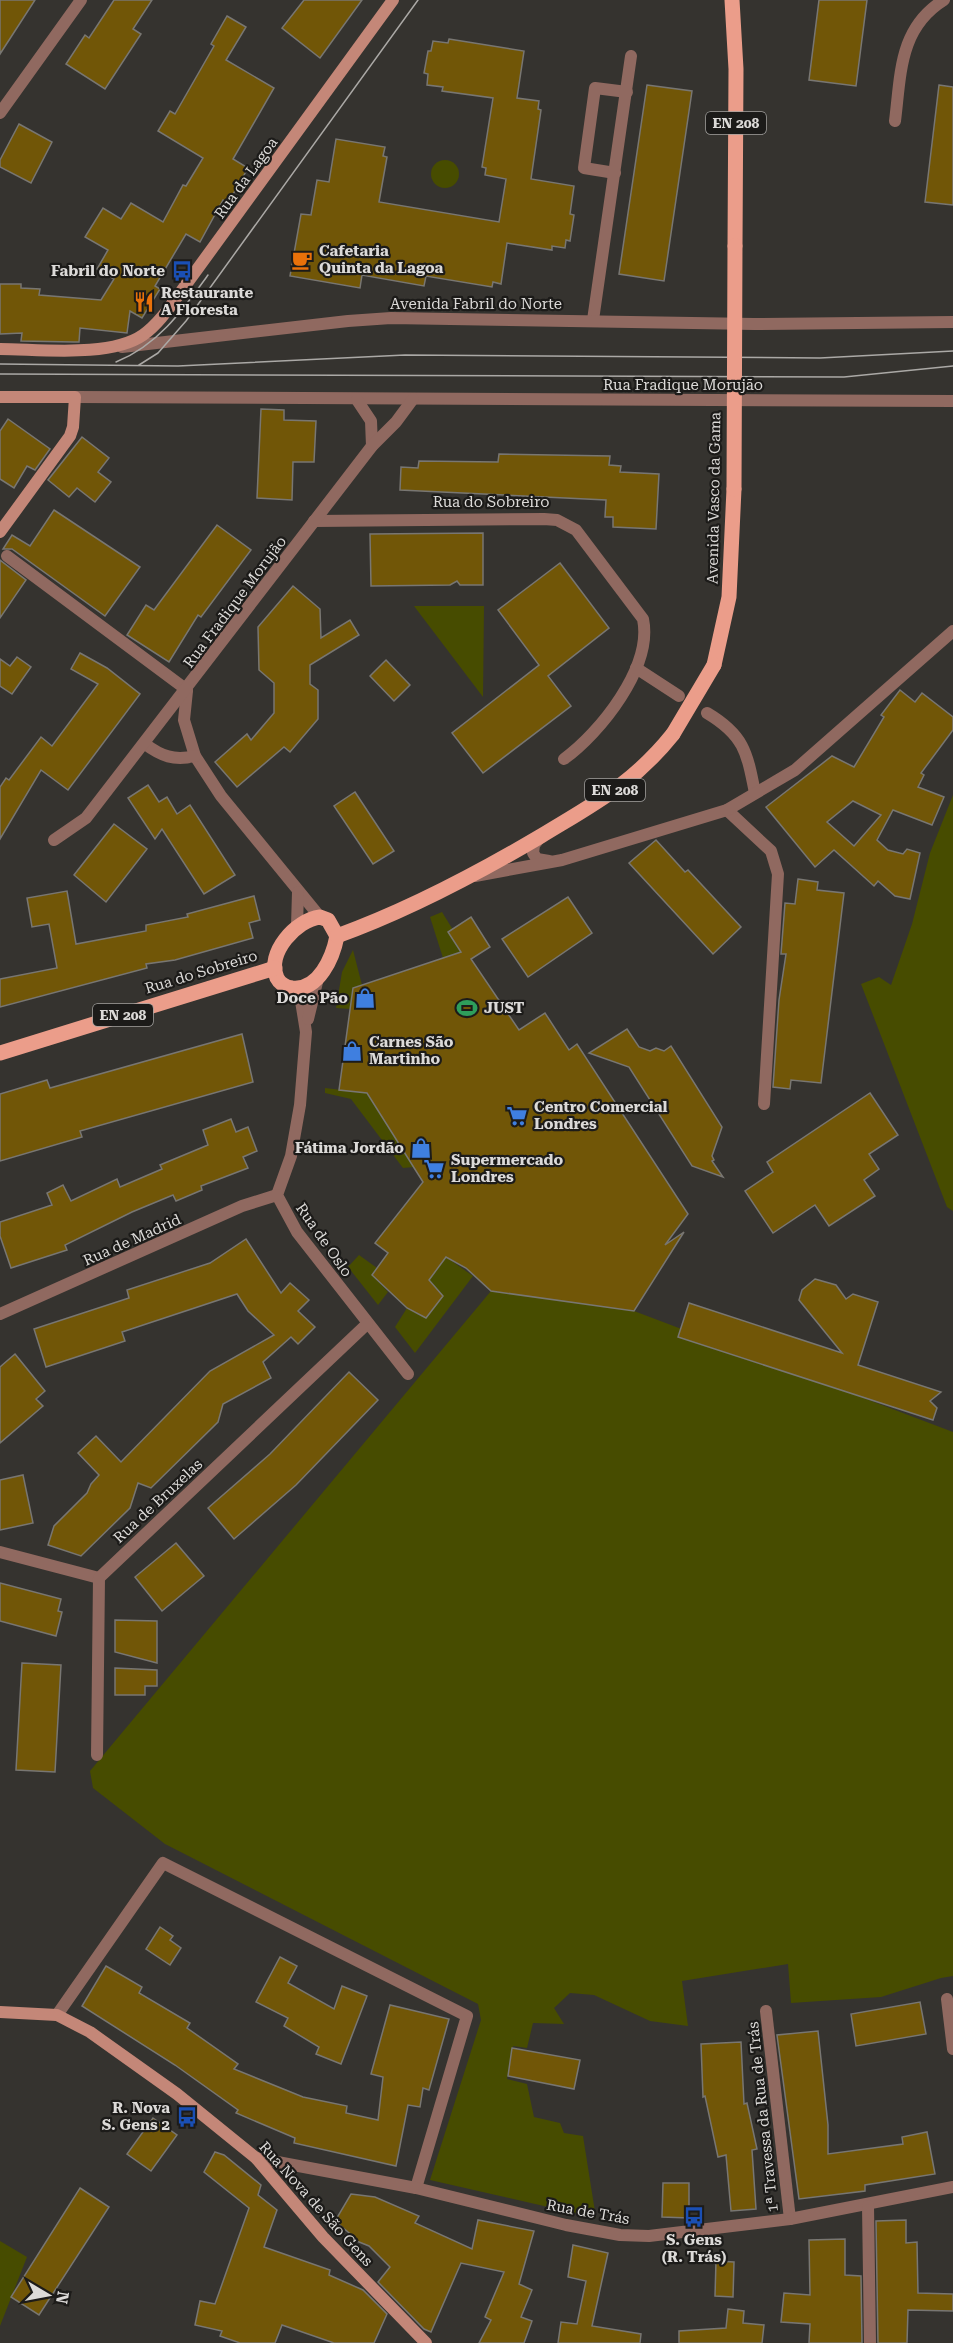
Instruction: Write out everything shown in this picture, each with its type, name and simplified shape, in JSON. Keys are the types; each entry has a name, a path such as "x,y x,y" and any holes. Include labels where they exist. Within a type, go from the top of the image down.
{"main road":[{"name":"Avenida Vasco da Gama","path":"472,877 626,783 653,759 673,734 714,665 729,597 734,489 736,69 732,0"},
{"name":"EN 208","path":"337,936 472,877"},
{"path":"320,916 328,920 337,936 331,958 318,977 308,985 297,988 287,987 277,978 275,968 281,947 297,926 320,916"},
{"name":"Rua do Sobreiro","path":"0,1053 275,968"}],"street":[{"path":"0,113 81,0"},
{"name":"Rua da Lagoa","path":"103,348 134,341 161,319 393,0"},
{"path":"895,120 906,44 916,25 928,10 944,0"},
{"path":"593,320 631,56"},
{"path":"615,173 584,168 595,88 627,92"},
{"name":"Avenida Fabril do Norte","path":"0,349 103,348 355,320 593,320 754,324 953,322"},
{"path":"0,397 357,400 371,422 372,446"},
{"path":"0,532 70,436 73,427 75,397"},
{"name":"Rua Fradique Morujão","path":"54,840 86,818 187,690 372,446 396,422 413,399"},
{"name":"Rua Fradique Morujão","path":"357,400 953,401"},
{"name":"Rua do Sobreiro","path":"314,521 544,519 568,524 643,619 644,640 636,669 597,729 582,746 564,759"},
{"name":"Rua Fradique Morujão","path":"7,556 187,690"},
{"path":"472,877 562,860 727,810 795,771 953,631"},
{"path":"636,669 679,696"},
{"name":"Rua Fradique Morujão","path":"187,690 184,720 195,756 221,796 320,916"},
{"path":"707,712 729,726 737,735 748,756 755,793"},
{"path":"145,744 165,756 176,759 195,756"},
{"path":"727,810 771,851 778,874 764,1104"},
{"path":"546,833 534,845 534,857 546,861 562,860"},
{"path":"297,926 298,892"},
{"name":"Rua de Oslo","path":"318,977 306,1032 300,1105 291,1156 277,1196 297,1232 408,1374"},
{"name":"Rua de Oslo","path":"287,987 301,1000 306,1032"},
{"name":"Rua de Madrid","path":"0,1314 242,1206 277,1196"},
{"name":"Rua de Bruxelas","path":"99,1578 367,1324"},
{"path":"0,1552 99,1578 97,1755"},
{"path":"0,2012 57,2015 163,1863 467,2016 416,2188"},
{"path":"947,1999 953,2049"},
{"name":"1ª Travessa da Rua de Trás","path":"766,2011 789,2219"},
{"name":"Rua Nova de São Gens","path":"57,2015 90,2032 168,2088 256,2158 323,2237 426,2343"},
{"name":"Rua de Trás","path":"256,2158 416,2188 566,2225 620,2235 649,2236 789,2219 868,2206 953,2187"},
{"path":"868,2206 870,2343"}],"shaded area":[{"path":"445,160 455,164 459,174 455,184 445,188 435,184 431,174 435,164"},
{"path":"414,606 484,606 483,697"},
{"path":"953,795 953,1211 947,1207 861,984 879,977 891,985 912,924 930,853"},
{"path":"442,912 466,951 443,958 430,917"},
{"path":"353,950 362,985 353,988 350,1009 336,1008 342,972"},
{"path":"325,1088 367,1093 414,1167 403,1168 351,1099 325,1093"},
{"path":"359,1255 377,1268 372,1275 388,1292 378,1305 348,1267"},
{"path":"446,1257 473,1276 415,1353 395,1327 407,1308 426,1318 443,1296 429,1280"},
{"path":"491,1291 634,1311 953,1432 953,1976 881,1997 791,2003 788,1964 682,1981 688,2026 650,2021 594,1995 570,1993 554,2008 564,2024 533,2023 527,2048 513,2046 507,2079 527,2084 534,2117 560,2123 564,2133 583,2136 596,2218 430,2180 481,2020 478,2004 165,1844 93,1788 90,1771"},
{"path":"0,2241 27,2257 0,2326"}],"building":[{"path":"0,0 35,0 0,54"},
{"path":"114,0 152,0 133,29 141,34 105,89 66,64 85,35 89,38"},
{"path":"304,0 362,0 320,58 282,28"},
{"path":"819,0 867,0 856,86 809,80"},
{"path":"227,16 246,27 226,60 274,88 233,159 248,168 228,203 223,200 200,242 186,234 155,286 160,289 142,318 130,311 127,333 80,328 79,342 21,341 22,333 0,334 0,284 21,284 21,288 40,289 39,295 101,300 114,279 97,269 108,250 85,237 103,208 121,219 131,203 163,222 183,185 186,186 203,158 158,131 170,111 175,114 214,46 211,44"},
{"path":"449,39 524,51 517,98 539,101 538,109 541,110 531,179 574,186 570,214 574,215 570,241 566,240 565,248 552,246 552,250 507,243 501,284 493,282 492,287 426,276 424,286 362,275 360,288 290,276 301,214 311,215 317,180 329,182 336,139 385,147 383,156 387,157 379,202 499,222 506,179 485,175 486,168 482,167 493,98 442,91 443,87 427,85 428,74 424,73 428,51 431,51 433,41 448,43"},
{"path":"647,85 692,91 664,281 619,274"},
{"path":"939,85 953,87 953,205 925,202"},
{"path":"19,124 52,142 31,183 0,167 0,160"},
{"path":"261,409 284,410 284,420 316,421 314,462 293,462 292,500 257,498"},
{"path":"8,419 50,449 35,470 27,466 14,488 0,479 0,431"},
{"path":"82,437 109,458 98,472 111,482 95,502 77,488 69,497 48,480"},
{"path":"499,454 610,456 609,465 621,466 620,472 659,474 656,529 613,527 613,517 605,517 606,500 400,490 401,467 418,468 419,461 498,462"},
{"path":"54,510 140,567 105,616 12,549 3,549 12,535 30,546"},
{"path":"217,525 251,550 201,617 198,615 169,662 127,635 146,605 154,610"},
{"path":"483,533 483,585 460,585 457,581 450,585 371,586 370,534"},
{"path":"0,560 26,580 0,618"},
{"path":"560,563 609,628 548,676 571,706 483,773 452,733 539,665 498,610"},
{"path":"293,586 320,609 321,638 350,620 359,635 310,665 310,684 318,690 318,719 290,752 284,747 237,787 215,762 247,734 251,740 274,713 274,683 259,670 258,627"},
{"path":"80,653 107,668 140,694 68,790 41,770 0,839 0,787 6,778 9,780 41,737 52,746 98,684 71,669"},
{"path":"17,657 31,667 12,694 0,686 0,659 10,666"},
{"path":"386,660 410,685 394,701 370,676"},
{"path":"900,690 915,702 922,693 953,717 953,730 921,773 924,775 918,787 944,797 932,825 893,810 877,840 888,850 903,854 907,849 920,853 910,899 895,896 878,881 874,886 834,850 815,867 766,807 832,756 854,767 884,717 881,715","holes":["853,801 881,815 854,846 827,822"]},
{"path":"148,785 159,802 167,797 177,814 190,805 235,875 204,894 162,829 155,839 128,798"},
{"path":"355,792 394,851 373,864 334,806"},
{"path":"114,824 147,849 106,902 74,875"},
{"path":"656,840 685,872 688,870 741,927 713,954 629,863"},
{"path":"798,879 818,882 817,890 844,893 821,1083 791,1080 790,1089 773,1087 779,1000 786,954 781,954 785,903 795,904"},
{"path":"67,891 76,944 146,931 146,925 188,917 187,914 254,896 260,920 249,923 253,938 175,960 146,964 147,968 0,1007 0,979 57,968 49,924 32,927 27,898"},
{"path":"568,897 592,933 528,977 502,939"},
{"path":"471,917 490,947 471,959 519,1030 545,1013 569,1050 577,1044 688,1214 665,1245 684,1232 634,1311 491,1291 466,1268 446,1257 429,1280 443,1296 426,1318 407,1308 372,1275 388,1253 375,1243 423,1182 367,1093 339,1090 353,988 461,952 448,932"},
{"path":"627,1029 639,1047 650,1051 656,1048 664,1051 671,1046 722,1127 712,1161 723,1177 692,1166 629,1067 589,1053"},
{"path":"242,1034 253,1082 80,1131 82,1137 0,1161 0,1094 47,1080 50,1088"},
{"path":"870,1093 898,1135 869,1154 879,1169 864,1180 875,1196 829,1226 815,1205 773,1233 745,1191 773,1172 767,1162"},
{"path":"231,1119 236,1132 248,1127 257,1151 243,1157 248,1168 201,1186 202,1190 176,1201 173,1195 132,1212 65,1245 67,1250 11,1268 0,1236 0,1222 52,1205 47,1193 63,1185 71,1201 117,1179 120,1187 162,1169 160,1165 208,1145 203,1130"},
{"path":"246,1239 281,1293 290,1283 309,1300 298,1311 315,1327 298,1344 291,1337 263,1362 271,1378 223,1404 218,1422 151,1488 138,1483 130,1508 81,1556 48,1545 54,1526 87,1493 99,1475 78,1453 96,1436 121,1462 210,1371 274,1335 248,1311 237,1294 122,1332 125,1341 46,1367 34,1329 129,1298 127,1290 210,1263"},
{"path":"815,1279 836,1285 846,1299 853,1294 878,1302 858,1365 941,1392 930,1401 937,1408 933,1420 678,1337 689,1303 842,1353 799,1300 802,1290"},
{"path":"15,1354 45,1391 36,1399 43,1406 0,1443 0,1367"},
{"path":"349,1372 378,1400 296,1485 234,1539 208,1508 270,1454"},
{"path":"23,1475 33,1523 0,1530 0,1480"},
{"path":"176,1543 204,1576 162,1611 135,1577"},
{"path":"0,1583 61,1599 58,1611 62,1612 56,1636 0,1621"},
{"path":"115,1620 157,1621 157,1663 115,1652"},
{"path":"22,1663 61,1665 55,1772 16,1770"},
{"path":"115,1668 157,1670 157,1686 145,1686 145,1695 115,1695"},
{"path":"160,1927 173,1936 170,1940 181,1948 170,1965 146,1949"},
{"path":"280,1957 297,1966 288,1983 334,2009 342,1986 367,1996 341,2064 316,2054 319,2047 284,2026 288,2018 256,2002"},
{"path":"106,1966 142,1987 139,1993 190,2023 187,2028 238,2064 234,2069 303,2097 347,2106 346,2113 378,2120 383,2077 371,2074 390,2005 449,2019 429,2090 423,2088 420,2107 408,2105 396,2166 294,2143 295,2138 236,2113 238,2110 175,2065 82,2006"},
{"path":"920,2002 926,2034 856,2046 851,2014"},
{"path":"818,2031 828,2125 828,2154 903,2144 902,2137 927,2132 935,2174 865,2185 865,2191 799,2199 777,2035"},
{"path":"741,2042 744,2104 747,2103 757,2149 752,2150 756,2209 731,2211 726,2155 718,2157 705,2096 703,2097 701,2044"},
{"path":"512,2048 580,2060 574,2089 508,2076"},
{"path":"153,2118 177,2135 151,2171 127,2154"},
{"path":"215,2152 224,2155 261,2185 258,2195 277,2210 264,2247 330,2270 329,2275 363,2290 387,2314 374,2343 334,2343 282,2325 275,2343 240,2343 220,2336 222,2331 195,2325 200,2301 215,2304 249,2208 204,2172"},
{"path":"663,2183 689,2183 689,2218 662,2217"},
{"path":"80,2188 109,2207 39,2315 11,2297"},
{"path":"351,2194 375,2197 419,2216 415,2223 472,2249 478,2220 534,2231 519,2284 532,2290 521,2317 532,2321 524,2343 479,2343 491,2320 485,2317 504,2272 461,2263 431,2332 424,2329 378,2282 390,2267 369,2246 354,2240 354,2237 335,2221"},
{"path":"906,2220 906,2243 917,2242 918,2293 953,2294 953,2311 908,2310 907,2343 878,2343 876,2221"},
{"path":"845,2239 845,2275 861,2276 862,2343 809,2343 810,2324 781,2322 784,2293 810,2295 809,2240"},
{"path":"573,2245 608,2253 592,2326 641,2334 640,2343 558,2343 561,2322 577,2324 586,2281 568,2277"},
{"path":"716,2261 734,2262 733,2297 715,2296"},
{"path":"728,2309 744,2311 743,2323 764,2325 762,2343 679,2343 679,2331 726,2328"}],"tram line":[{"path":"139,365 158,353 186,321 418,0"},
{"path":"116,362 131,355 168,326 208,275"},
{"path":"0,364 178,366 405,355 820,358 953,351"},
{"path":"0,374 844,377 953,366"}],"place":[{"name":"Cafetaria Quinta da Lagoa","path":"302,260"},
{"name":"Fabril do Norte","path":"182,271"},
{"name":"Restaurante A Floresta","path":"144,302"},
{"name":"Doce Pão","path":"365,998"},
{"name":"JUST","path":"467,1008"},
{"name":"Carnes São Martinho","path":"352,1051"},
{"name":"Centro Comercial Londres","path":"517,1116"},
{"name":"Fátima Jordão","path":"421,1148"},
{"name":"Supermercado Londres","path":"434,1169"},
{"name":"R. Nova S. Gens 2","path":"187,2117"},
{"name":"S. Gens (R. Trás)","path":"694,2217"}]}
